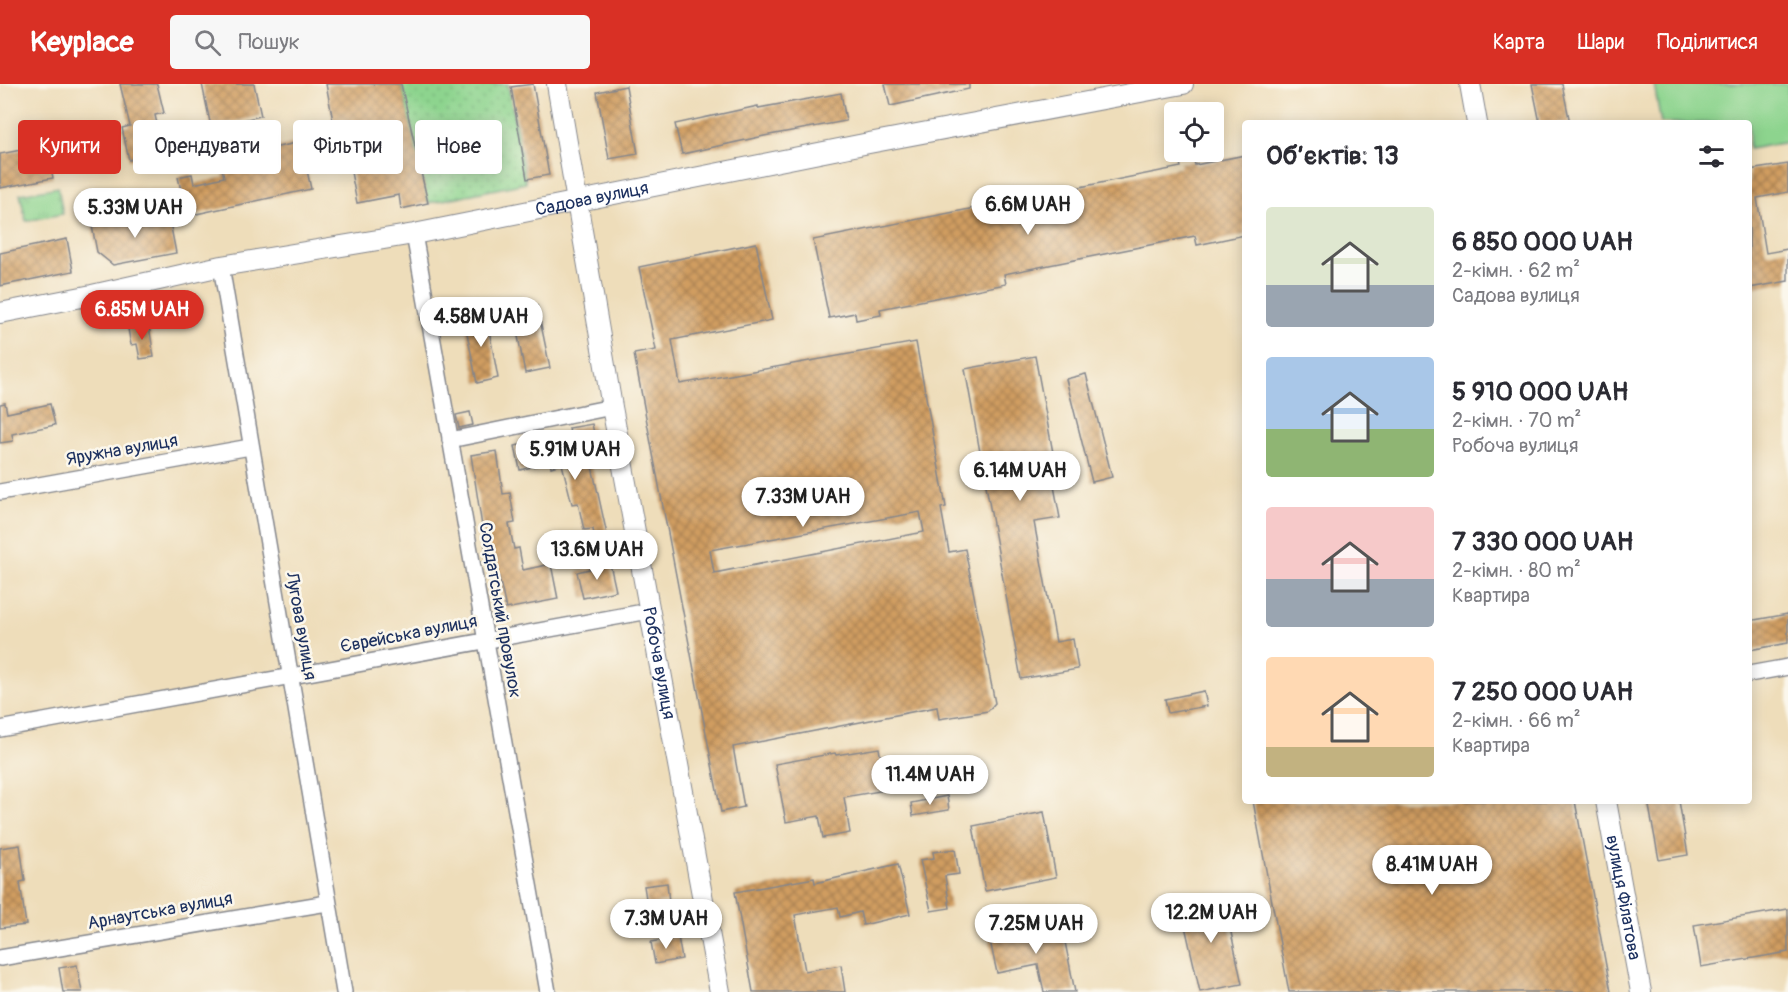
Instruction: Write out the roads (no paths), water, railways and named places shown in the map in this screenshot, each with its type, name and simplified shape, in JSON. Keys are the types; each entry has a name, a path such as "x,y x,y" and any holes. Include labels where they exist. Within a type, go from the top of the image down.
{"street":[{"name":"Робоча вулиця","path":"557,84 612,407 720,992"},
{"name":"Садова вулиця","path":"0,313 221,266 414,234 869,142 1184,84"},
{"path":"1470,84 1476,120"},
{"name":"Солдатський провулок","path":"414,234 548,992"},
{"name":"Лугова вулиця","path":"221,266 327,903 344,992"},
{"path":"450,440 612,407"},
{"name":"Яружна вулиця","path":"0,492 250,447"},
{"name":"Єврейська вулиця","path":"0,729 649,611"},
{"path":"1752,673 1788,667"},
{"name":"вулиця Філатова","path":"1607,804 1641,992"},
{"name":"Арнаутська вулиця","path":"0,958 327,903"}]}
